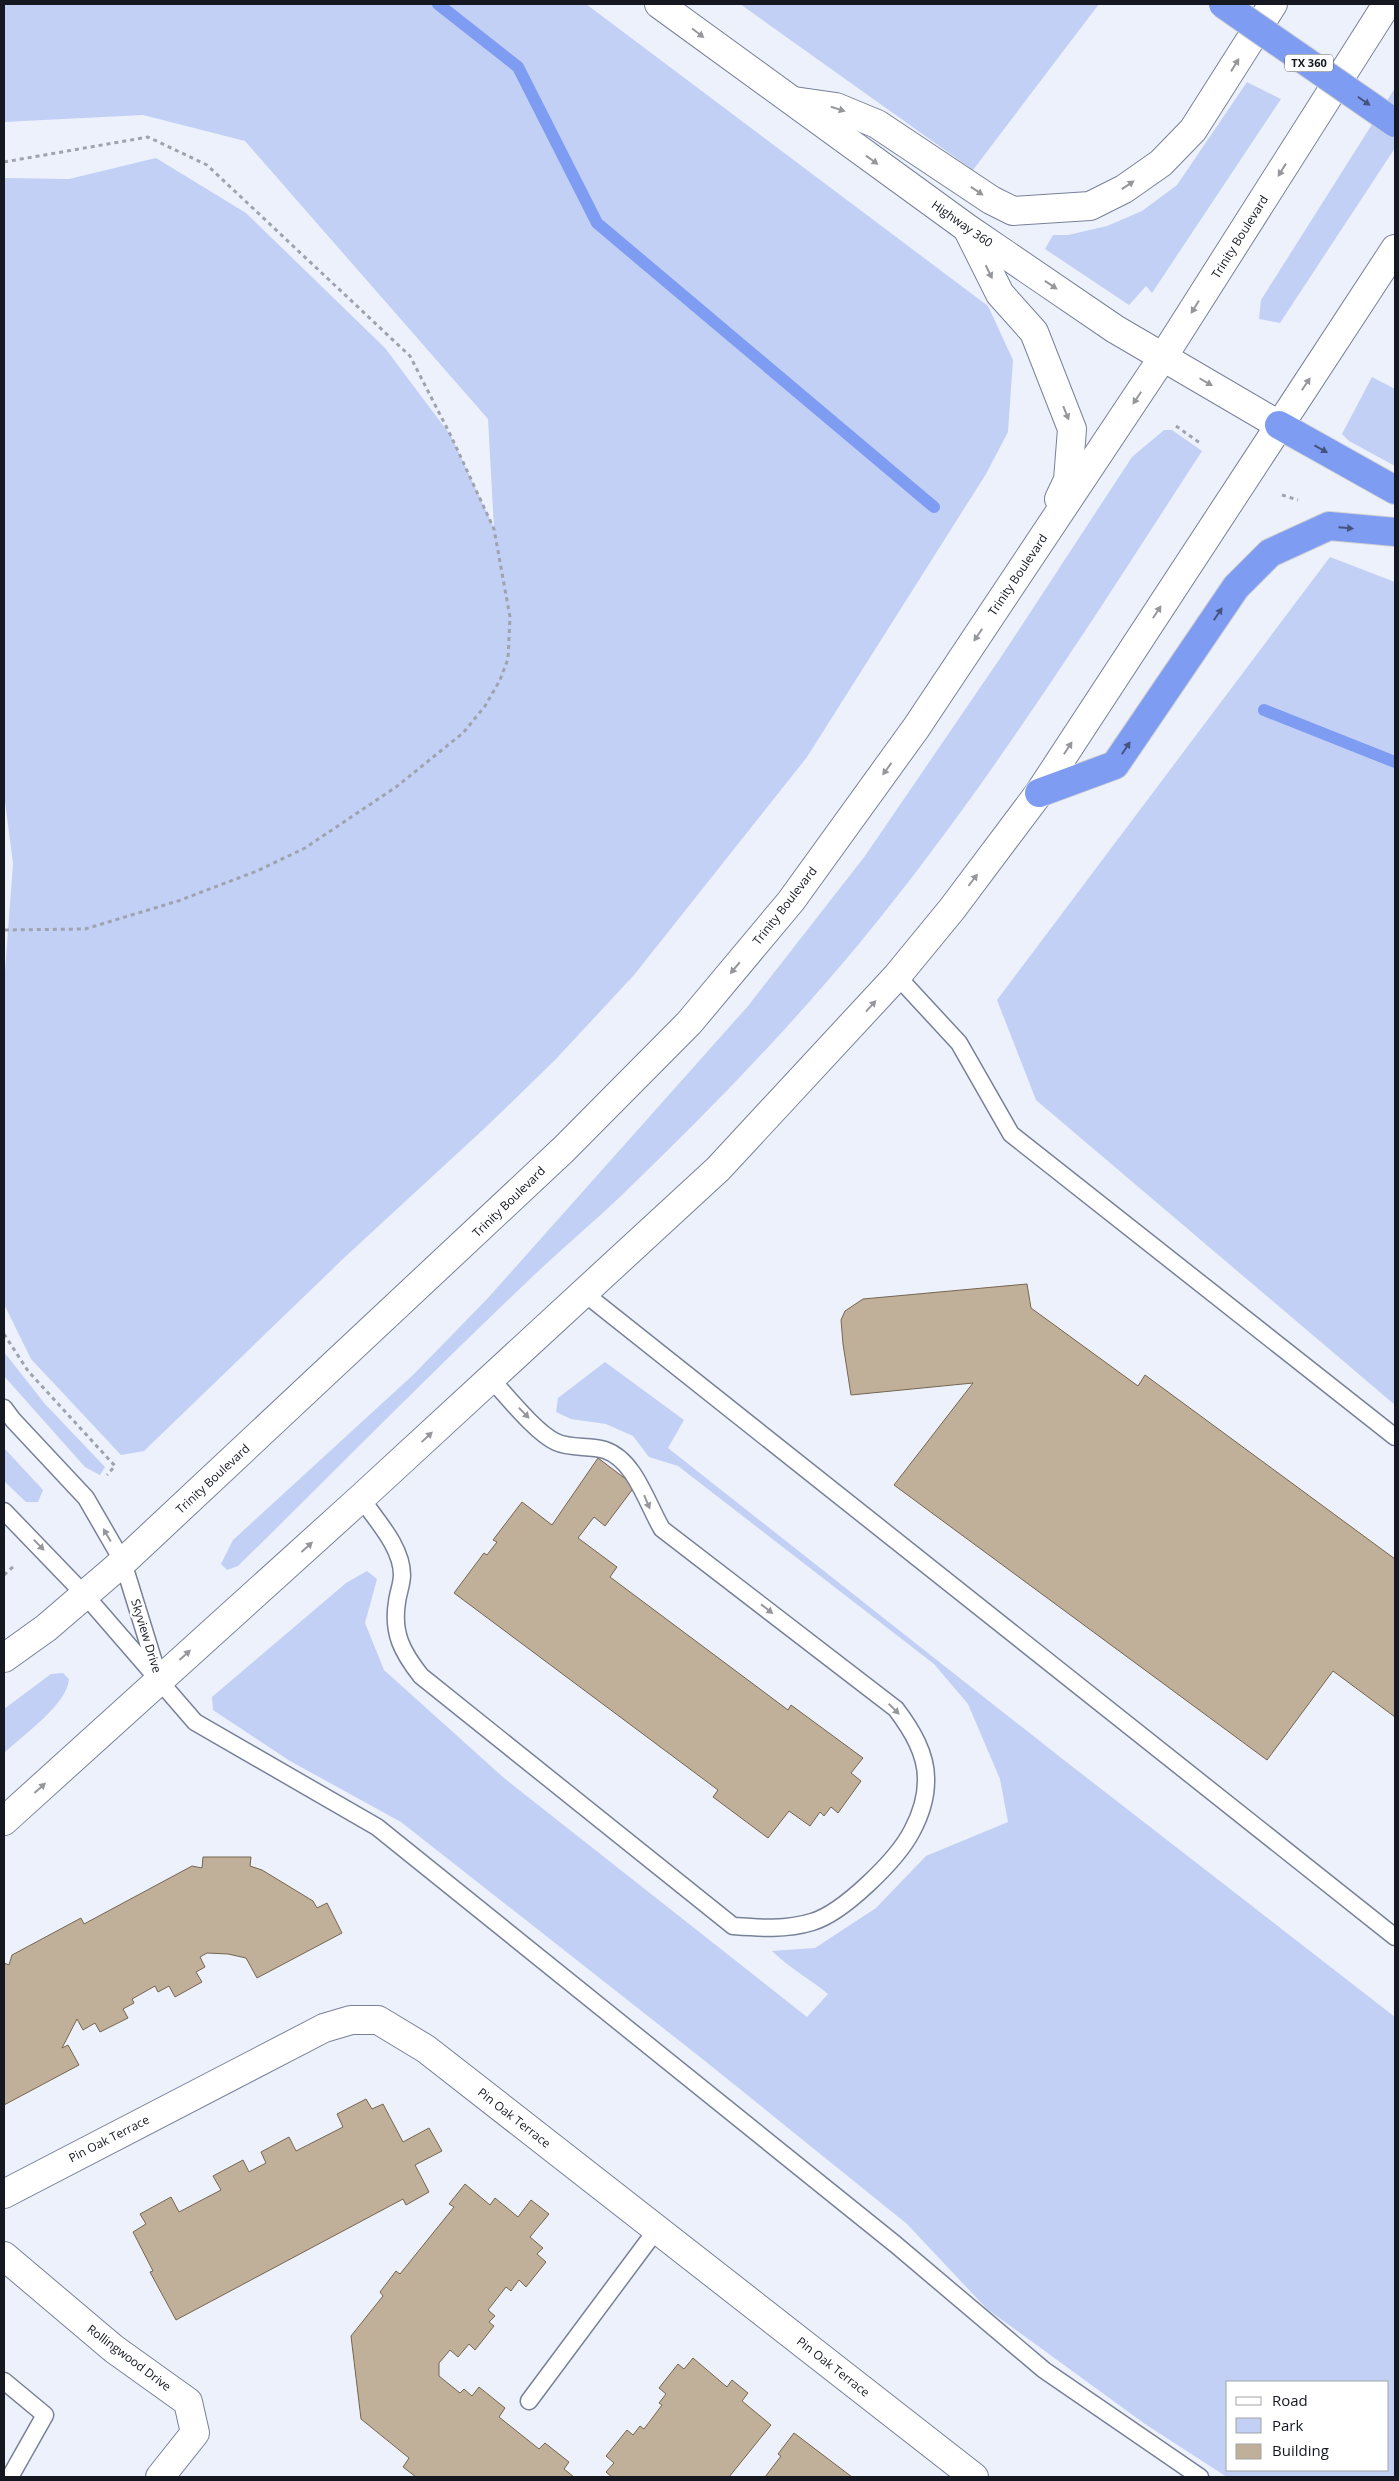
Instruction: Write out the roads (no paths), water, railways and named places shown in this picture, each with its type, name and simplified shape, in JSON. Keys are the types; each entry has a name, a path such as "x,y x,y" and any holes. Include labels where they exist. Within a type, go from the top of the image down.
{"highway":[{"name":"TX 360","path":"1223,4 1395,123"},
{"path":"1279,425 1395,490"},
{"path":"1039,793 1115,765 1236,587 1270,553 1329,526 1395,532"}],"main road":[{"name":"Highway 360","path":"659,4 967,228 1115,329 1279,425"},
{"path":"790,101 836,107 877,124 990,200 1013,211 1090,206 1124,189 1161,163 1193,130 1273,4"},
{"name":"Trinity Boulevard","path":"4,1658 46,1628 123,1562 457,1252 564,1149 689,1023 791,901 916,728 1164,357 1388,4"},
{"path":"967,228 1000,294 1034,332 1072,430 1068,480 1032,554"},
{"path":"4,1821 361,1498 718,1169 897,976 952,909 1039,793 1395,249"},
{"name":"Pin Oak Terrace","path":"4,2194 324,2028 351,2020 378,2020 426,2049 974,2477"},
{"name":"Rollingwood Drive","path":"4,2256 114,2349 188,2402 195,2433 160,2477"}],"lane":[{"path":"897,976 959,1042 1011,1134 1395,1437"},
{"path":"584,1293 1395,1937"},
{"path":"361,1498 397,1551 402,1575 396,1603 396,1634 405,1655 421,1676 733,1926 782,1929 814,1922 846,1903 874,1878 912,1832 922,1806 926,1780 922,1754 909,1727 896,1709 662,1529 649,1506 638,1479 625,1465 607,1451 556,1442 539,1429 490,1378"},
{"name":"Skyview Drive","path":"4,1408 86,1498 123,1562 159,1679"},
{"name":"Skyview Drive","path":"4,1511 85,1594 159,1679"},
{"path":"159,1679 196,1722 377,1827 895,2244 1044,2370 1200,2477"},
{"path":"529,2401 657,2230"},
{"path":"4,2381 45,2415 10,2477"}],"waterway":[{"path":"438,4 518,67 597,223 934,507"},
{"path":"1264,710 1395,762"}]}
